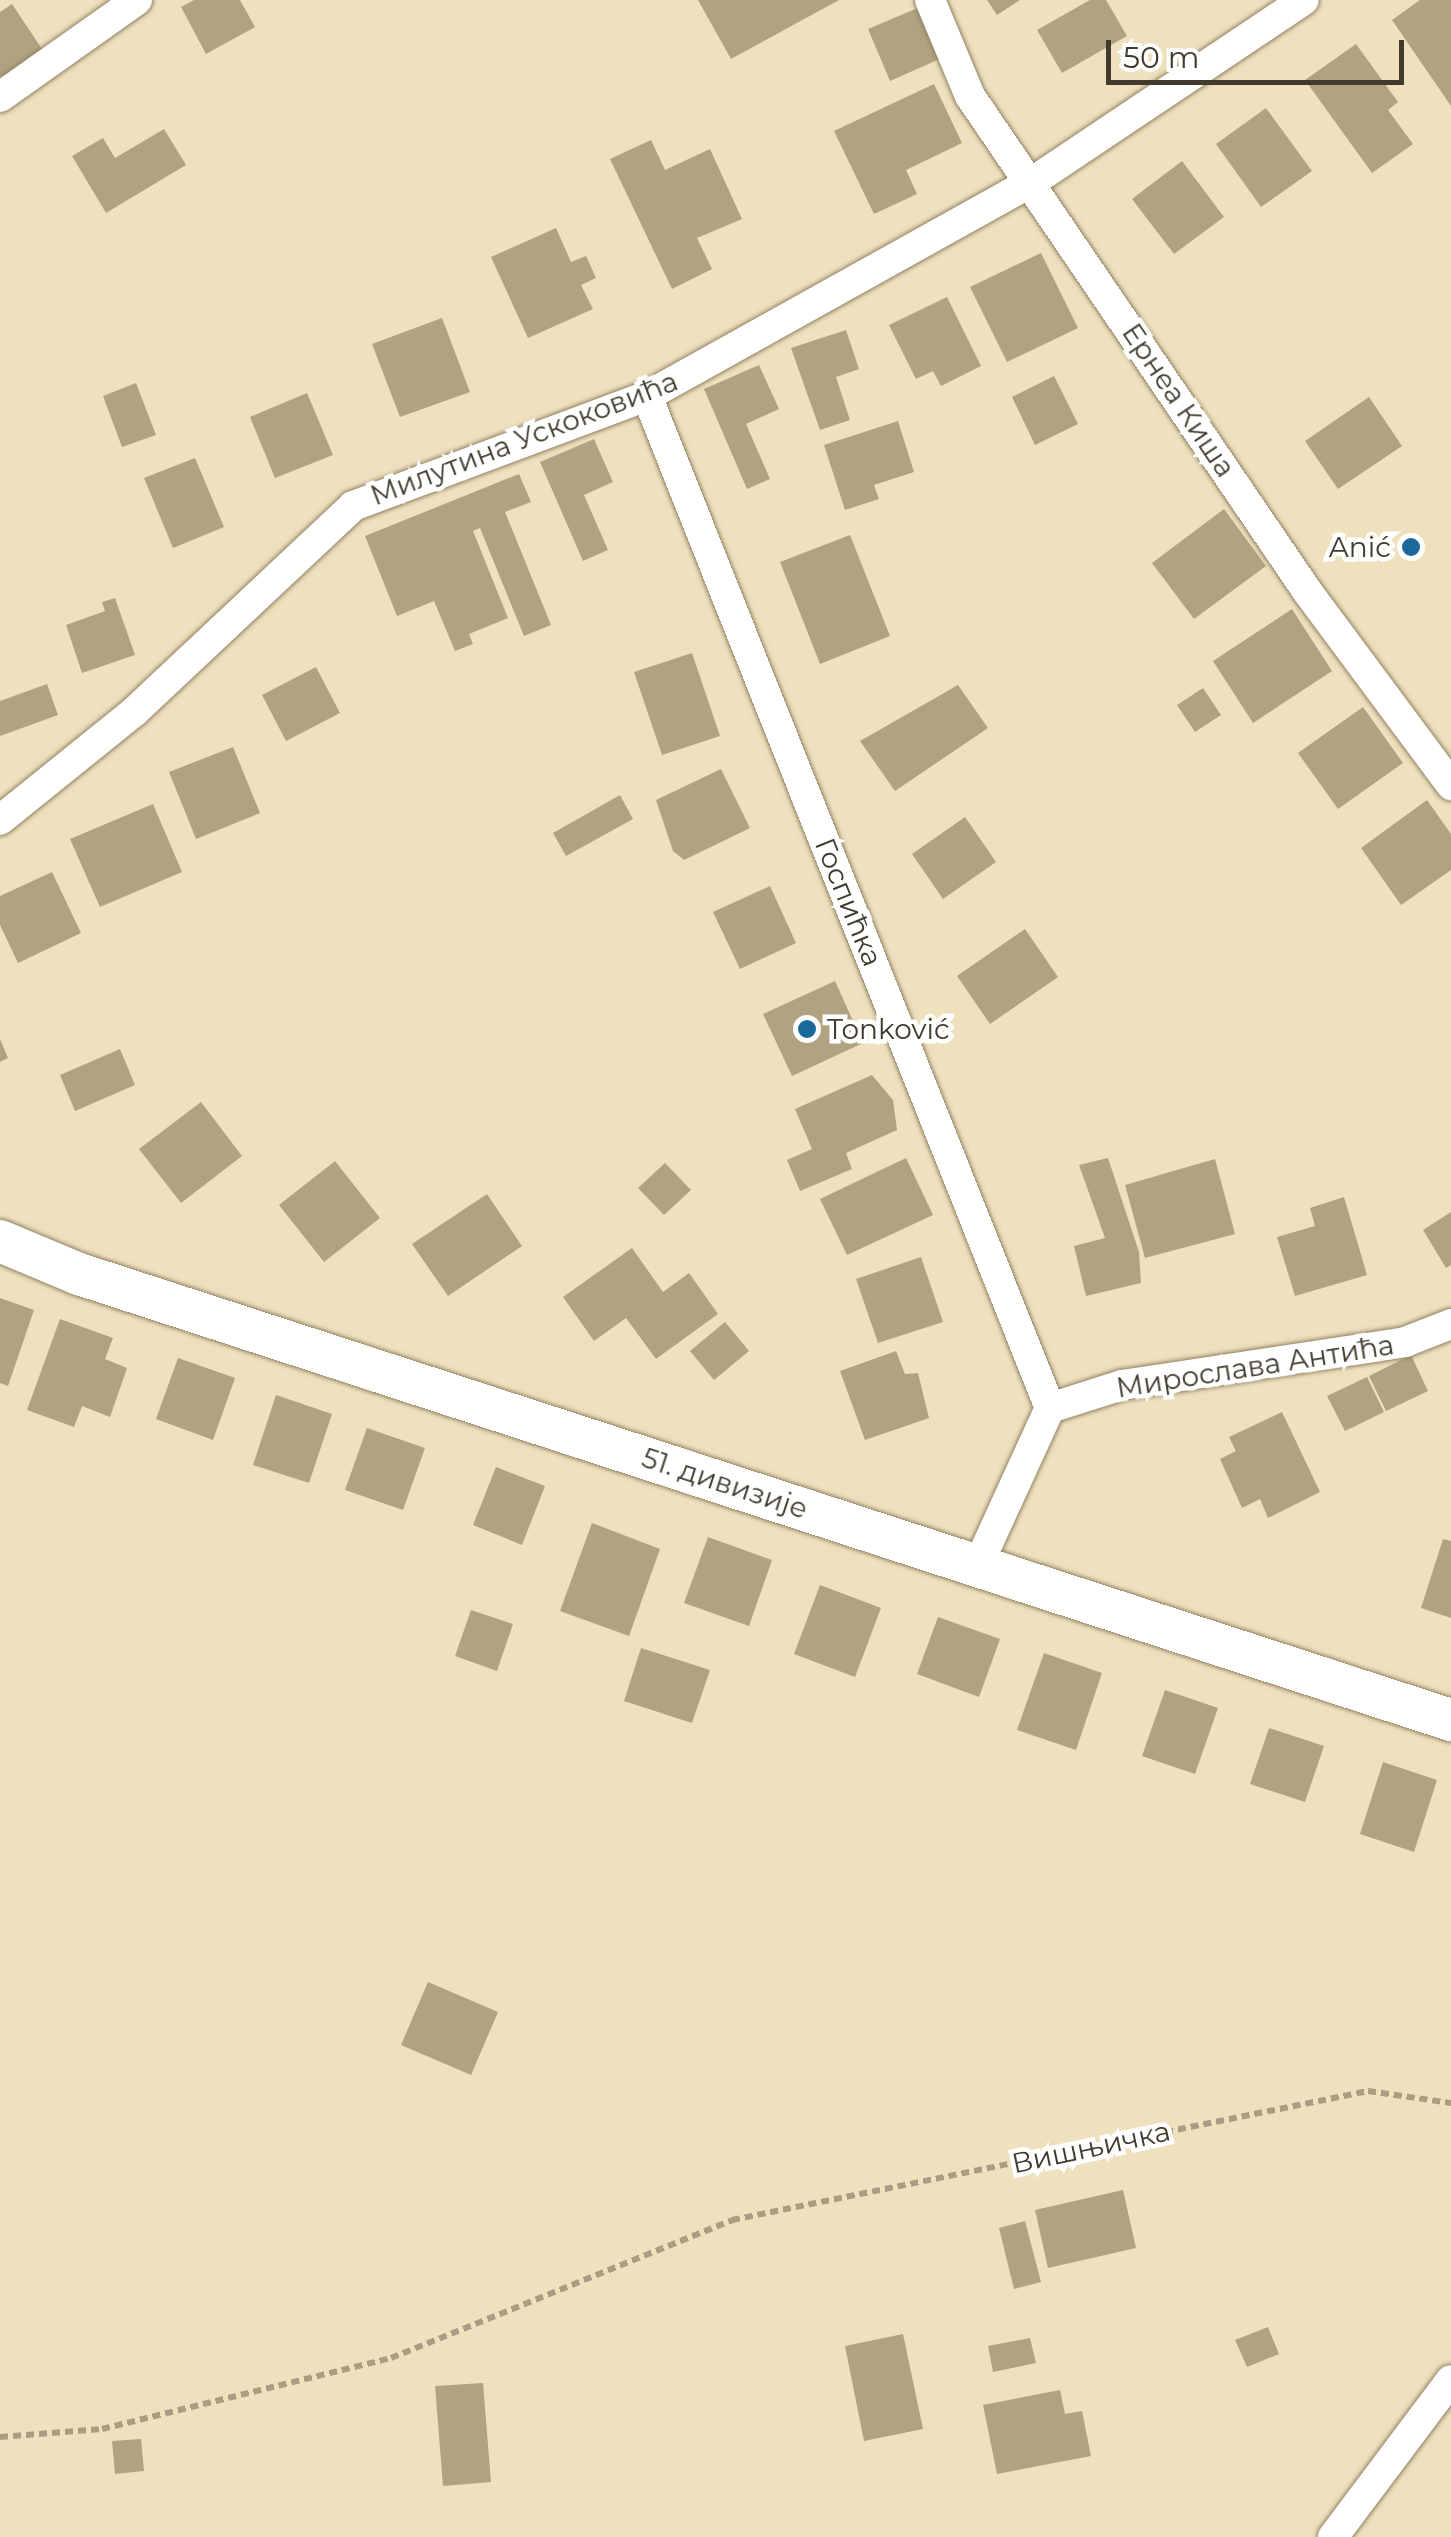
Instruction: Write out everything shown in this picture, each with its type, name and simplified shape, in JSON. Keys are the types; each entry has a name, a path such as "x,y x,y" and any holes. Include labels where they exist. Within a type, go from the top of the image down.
{"street":[{"path":"0,97 137,0"},
{"name":"Ернеа Киша","path":"930,0 970,96 1307,591 1451,786"},
{"name":"Милутина Ускоковића","path":"0,820 135,711 353,506 647,396 1032,182 1304,0"},
{"name":"Госпићка","path":"647,396 1050,1408"},
{"name":"51. дивизије","path":"0,1241 79,1274 1451,1720"},
{"name":"Мирослава Антића","path":"1050,1408 1122,1385 1405,1342 1451,1324"},
{"path":"978,1565 1050,1408"},
{"path":"1333,2537 1451,2380"}],"path":[{"name":"Вишњичка","path":"0,2438 102,2429 392,2358 732,2220 1368,2090 1451,2103"}],"building":[{"path":"194,0 240,0 255,27 206,54 181,7"},
{"path":"698,0 839,0 731,59"},
{"path":"987,0 1020,0 997,15"},
{"path":"1090,0 1106,0 1127,36 1062,73 1037,30"},
{"path":"1420,0 1451,0 1451,106 1392,20"},
{"path":"12,4 42,49 0,78 0,12"},
{"path":"920,7 942,58 890,81 868,29"},
{"path":"1356,44 1398,102 1388,110 1413,144 1372,173 1305,80"},
{"path":"934,84 962,143 906,170 917,194 874,214 834,131"},
{"path":"1266,108 1312,171 1261,207 1216,144"},
{"path":"164,129 186,165 106,213 72,156 103,138 115,158"},
{"path":"651,140 665,170 710,149 742,219 697,238 712,269 672,289 610,159"},
{"path":"1182,161 1224,217 1174,254 1132,199"},
{"path":"556,228 571,262 586,256 596,278 581,285 593,309 528,338 491,257"},
{"path":"1041,253 1078,328 1007,362 970,287"},
{"path":"947,297 981,366 941,386 933,371 916,379 889,325"},
{"path":"442,318 470,392 400,417 372,344"},
{"path":"846,330 859,369 836,377 850,420 820,430 791,348"},
{"path":"759,365 779,409 746,424 770,479 747,489 704,389"},
{"path":"1054,376 1078,424 1035,445 1012,397"},
{"path":"136,383 156,435 122,447 103,396"},
{"path":"307,393 333,455 275,478 250,417"},
{"path":"1369,397 1402,446 1338,489 1305,441"},
{"path":"898,421 914,472 874,485 879,499 845,510 824,445"},
{"path":"594,439 613,482 584,495 608,550 583,561 540,462"},
{"path":"195,458 224,527 173,548 144,478"},
{"path":"519,474 531,502 505,512 551,625 524,636 480,528 473,531 508,618 469,634 473,644 455,651 434,601 397,616 365,536"},
{"path":"1224,509 1266,566 1194,619 1152,563"},
{"path":"850,535 890,636 820,664 780,562"},
{"path":"115,598 135,655 82,673 66,625 105,611 102,602"},
{"path":"1292,609 1332,671 1253,723 1213,661"},
{"path":"692,653 720,736 662,755 634,672"},
{"path":"316,667 340,713 286,741 262,695"},
{"path":"47,684 58,715 0,736 0,701"},
{"path":"958,685 988,728 895,791 860,741"},
{"path":"1203,688 1221,715 1195,732 1177,705"},
{"path":"1363,707 1403,763 1338,809 1298,753"},
{"path":"233,747 260,813 196,839 169,772"},
{"path":"721,769 750,828 684,860 673,851 656,800"},
{"path":"620,795 633,819 566,856 553,833"},
{"path":"1427,800 1451,834 1451,870 1401,905 1361,848"},
{"path":"153,804 182,872 100,907 70,839"},
{"path":"965,817 996,862 943,899 912,854"},
{"path":"52,872 81,933 18,963 0,925 0,896"},
{"path":"770,886 796,943 740,969 713,912"},
{"path":"1025,929 1058,977 990,1024 957,976"},
{"path":"835,981 863,1043 792,1076 763,1014"},
{"path":"0,1039 8,1058 0,1062"},
{"path":"120,1049 135,1085 75,1111 60,1075"},
{"path":"872,1075 893,1100 897,1130 846,1153 852,1169 800,1191 787,1160 812,1149 795,1109"},
{"path":"201,1102 242,1156 181,1203 139,1149"},
{"path":"906,1158 933,1215 847,1255 820,1199"},
{"path":"1108,1158 1139,1252 1141,1283 1086,1296 1074,1246 1105,1238 1079,1165"},
{"path":"1215,1159 1235,1234 1145,1258 1125,1185"},
{"path":"335,1161 380,1218 324,1262 279,1205"},
{"path":"665,1163 691,1190 664,1215 638,1188"},
{"path":"487,1194 522,1246 448,1296 412,1244"},
{"path":"1344,1197 1367,1275 1295,1296 1277,1237 1315,1226 1310,1208"},
{"path":"1451,1212 1451,1265 1446,1268 1423,1230"},
{"path":"632,1248 663,1292 689,1273 718,1314 656,1359 626,1318 594,1341 563,1297"},
{"path":"921,1257 943,1322 878,1343 856,1279"},
{"path":"0,1298 34,1310 8,1386 0,1383"},
{"path":"60,1319 113,1338 105,1359 127,1368 110,1417 82,1406 74,1427 27,1410"},
{"path":"725,1322 749,1351 714,1380 690,1351"},
{"path":"896,1351 905,1374 918,1373 929,1418 865,1440 840,1371"},
{"path":"1411,1355 1428,1391 1386,1411 1369,1376"},
{"path":"178,1358 235,1378 213,1440 156,1419"},
{"path":"1367,1377 1384,1412 1345,1431 1327,1396"},
{"path":"276,1395 332,1414 309,1483 253,1465"},
{"path":"1282,1412 1320,1492 1268,1518 1260,1499 1242,1508 1220,1459 1236,1451 1229,1437"},
{"path":"367,1428 425,1448 403,1510 345,1490"},
{"path":"496,1467 545,1486 522,1545 473,1525"},
{"path":"592,1523 660,1549 629,1636 560,1611"},
{"path":"708,1537 772,1560 749,1626 684,1603"},
{"path":"1443,1539 1451,1541 1451,1618 1421,1608"},
{"path":"820,1585 881,1608 855,1677 794,1654"},
{"path":"471,1610 513,1624 497,1671 455,1656"},
{"path":"938,1617 1000,1639 979,1697 917,1674"},
{"path":"641,1648 710,1670 692,1723 624,1701"},
{"path":"1044,1653 1102,1673 1076,1750 1017,1730"},
{"path":"1165,1690 1218,1708 1195,1774 1142,1756"},
{"path":"1269,1728 1324,1746 1305,1802 1250,1784"},
{"path":"1383,1762 1437,1780 1414,1852 1360,1834"},
{"path":"428,1982 498,2012 471,2075 401,2045"},
{"path":"1123,2190 1136,2248 1048,2268 1035,2210"},
{"path":"1025,2221 1041,2282 1014,2289 999,2228"},
{"path":"1268,2327 1279,2354 1247,2367 1235,2340"},
{"path":"903,2334 923,2429 864,2441 845,2346"},
{"path":"1030,2338 1036,2363 993,2372 988,2346"},
{"path":"483,2383 491,2482 443,2486 435,2386"},
{"path":"1060,2390 1065,2414 1082,2411 1091,2456 997,2474 983,2405"},
{"path":"141,2439 144,2471 115,2474 112,2441"}],"place":[{"name":"Anić","path":"1411,547"},
{"name":"Tonković","path":"807,1029"}]}
